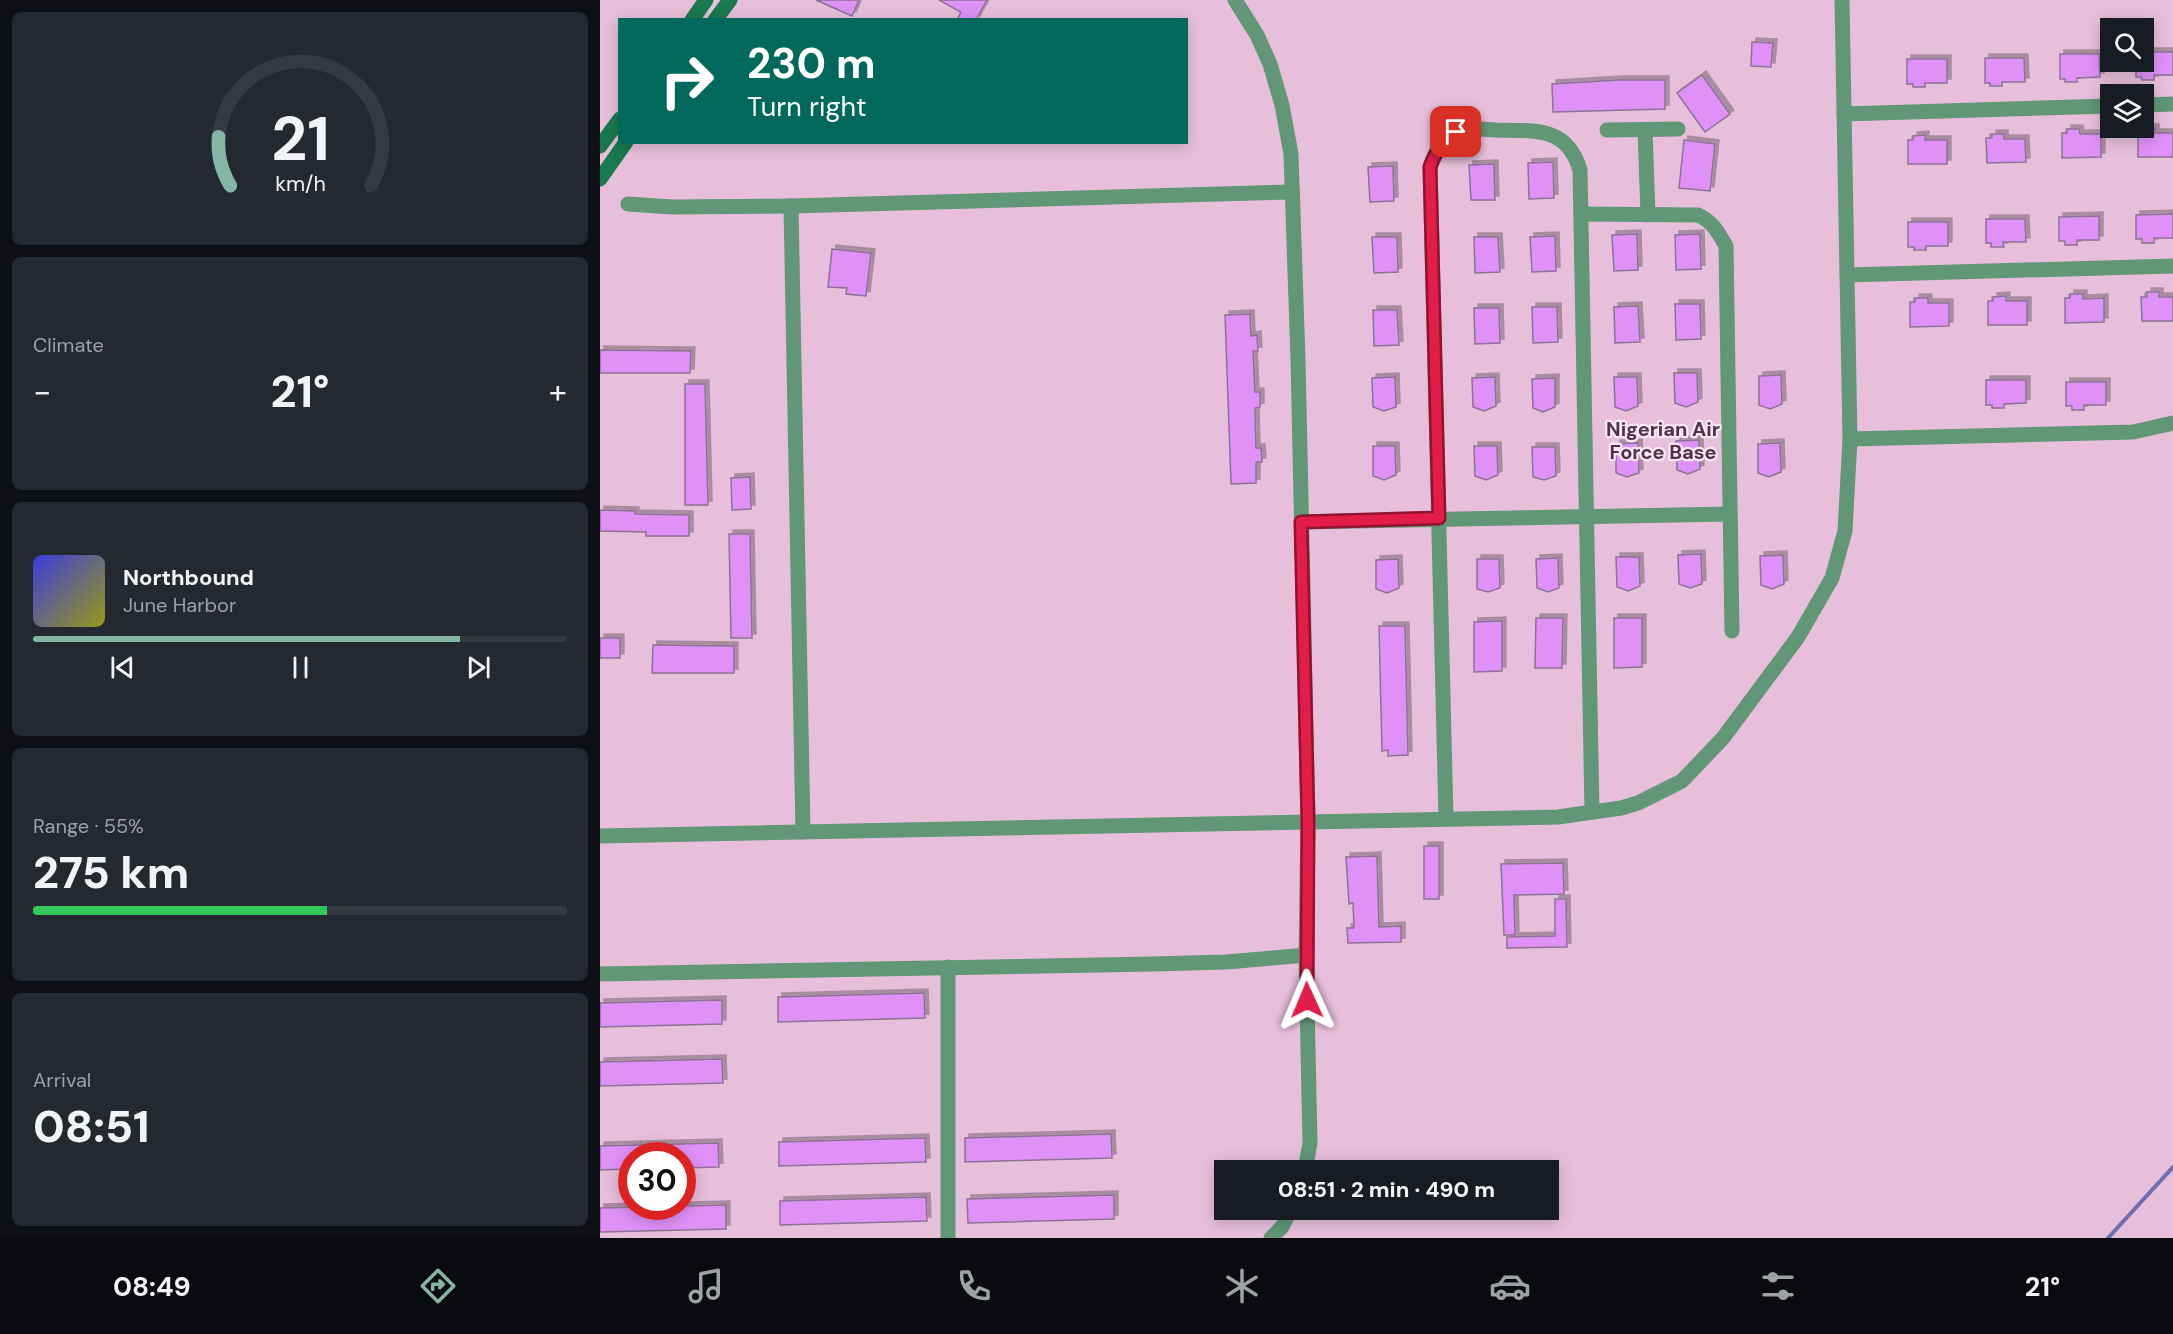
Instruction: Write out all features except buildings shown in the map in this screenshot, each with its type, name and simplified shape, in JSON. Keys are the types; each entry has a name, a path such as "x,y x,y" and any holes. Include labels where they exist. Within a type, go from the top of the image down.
{"main road":[{"path":"693,18 706,0"},
{"path":"717,18 730,0"},
{"path":"600,146 618,122"},
{"path":"600,179 625,144"}],"street":[{"path":"1235,0 1257,35 1270,64 1282,105 1291,154 1308,821 1306,955 1310,1143 1307,1160"},
{"path":"600,836 1558,817 1638,803 1682,781 1723,738 1798,637 1832,578 1845,531 1850,439 1842,0"},
{"path":"2154,105 2173,104"},
{"path":"1844,114 2100,106"},
{"path":"1446,818 1430,167 1436,151 1445,140 1456,132 1470,129 1542,131 1556,136 1576,157 1580,170 1592,812"},
{"path":"1607,130 1678,129"},
{"path":"1645,130 1648,215"},
{"path":"628,204 672,207 791,206 1292,192"},
{"path":"791,206 803,832"},
{"path":"1581,214 1698,215 1716,227 1726,246 1732,631"},
{"path":"1847,275 2173,266"},
{"path":"1850,439 2133,432 2173,423"},
{"path":"1301,522 1730,514"},
{"path":"600,974 1227,962 1306,955"},
{"path":"948,967 946,1105 948,1238"},
{"path":"1271,1238 1286,1220"}],"waterway":[{"path":"2108,1238 2173,1167"}],"district":[{"name":"Nigerian Air Force Base","path":"1663,440"}],"route":[{"path":"1307,1000 1308,821 1301,522 1439,518 1430,167 1436,151 1456,132"}]}
